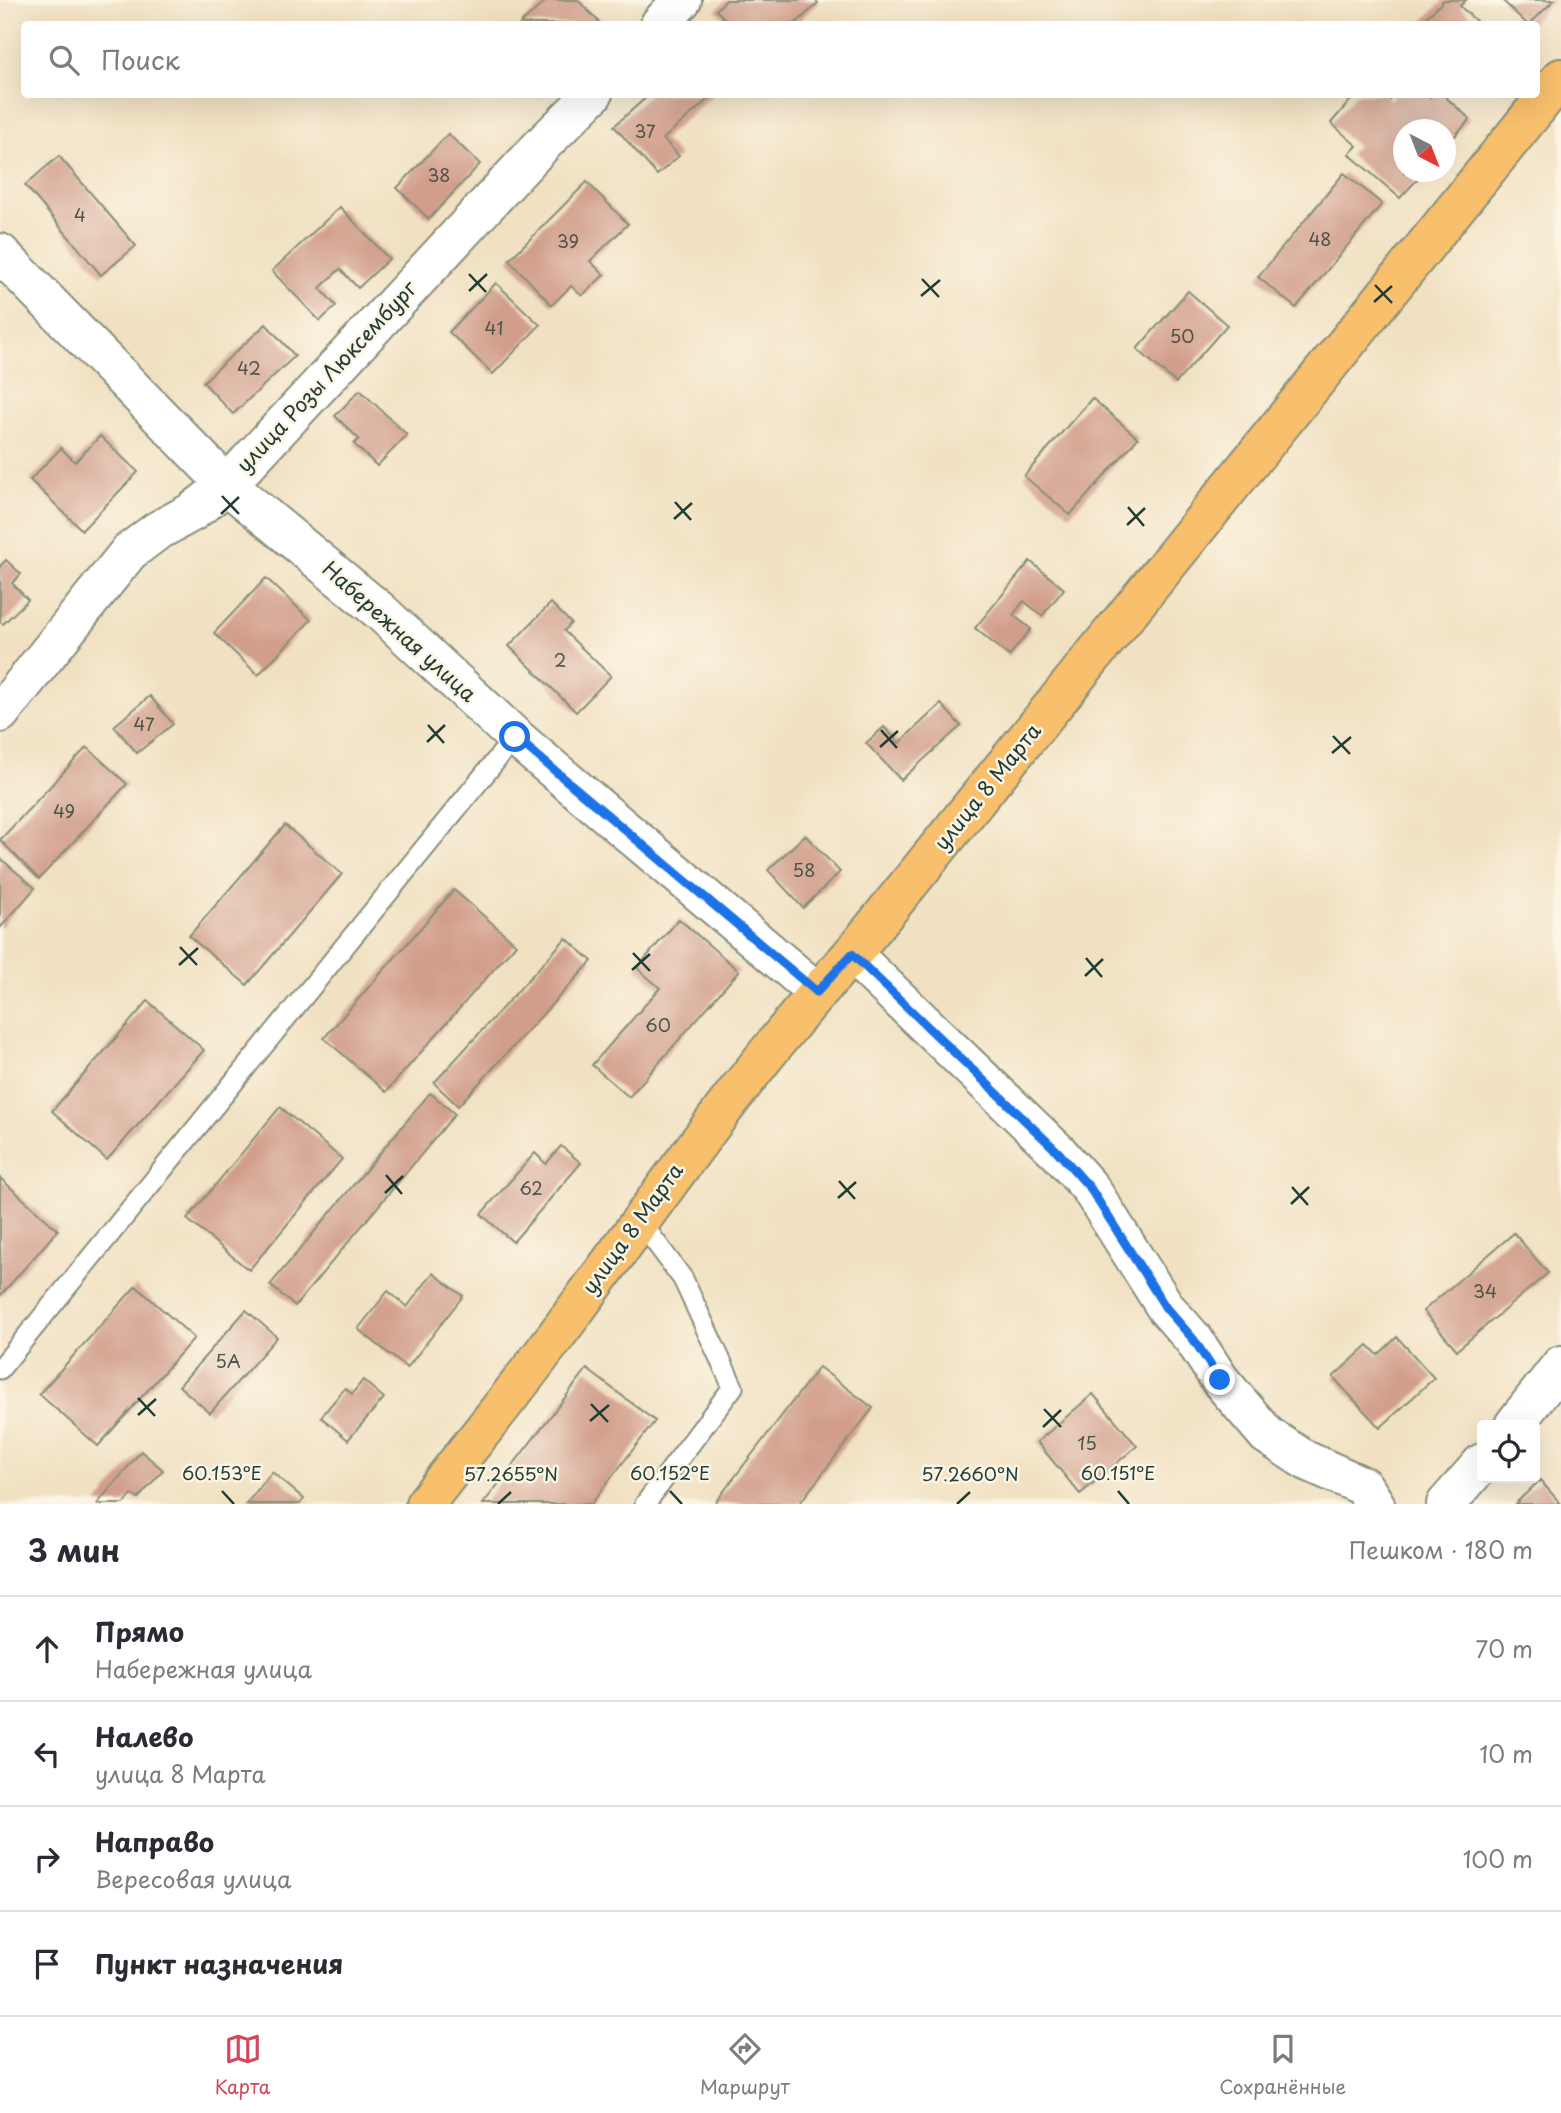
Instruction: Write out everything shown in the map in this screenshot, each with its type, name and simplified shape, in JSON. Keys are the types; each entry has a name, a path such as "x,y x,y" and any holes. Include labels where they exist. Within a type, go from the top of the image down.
{"main road":[{"name":"улица 8 Марта","path":"425,1504 547,1349 707,1130 1561,78"}],"street":[{"path":"663,21 682,0"},
{"name":"улица Розы Люксембург","path":"0,713 129,552 157,531 192,512 227,485 589,98"},
{"name":"Набережная улица","path":"0,253 227,485 381,612 515,737 817,992"},
{"path":"852,954 1058,1152 1090,1188 1166,1308 1194,1340 1220,1380 1267,1435 1305,1460 1363,1486 1375,1504"},
{"path":"1518,1420 1561,1365"},
{"path":"1446,1504 1477,1470"}],"lane":[{"path":"0,1369 515,737"},
{"path":"640,1220 683,1279 733,1387 645,1504"}],"building":[{"path":"547,0 578,0 598,21 523,21"},
{"path":"726,0 815,0 818,3 798,21 727,21 716,10"},
{"path":"1444,0 1466,0 1460,6 1476,21 1423,21"},
{"path":"1502,0 1554,0 1533,21 1524,21"},
{"path":"646,98 709,98 663,139 679,156 657,175 614,126"},
{"path":"1353,98 1446,98 1470,119 1456,135 1456,119 1393,119 1393,182 1415,182 1400,198 1349,154 1357,146 1331,123"},
{"path":"448,134 480,164 429,219 397,188"},
{"path":"59,156 136,246 101,275 25,185"},
{"path":"1344,173 1382,204 1296,308 1258,277"},
{"path":"587,182 628,224 590,261 604,275 582,296 571,286 552,305 509,260"},
{"path":"340,207 389,259 358,288 340,269 320,288 336,306 320,321 272,271"},
{"path":"496,283 540,325 493,374 449,332"},
{"path":"1188,291 1227,325 1176,383 1137,349"},
{"path":"266,324 295,356 233,414 203,382"},
{"path":"360,390 407,435 377,466 354,444 359,439 335,416"},
{"path":"1092,398 1138,438 1070,515 1024,476"},
{"path":"100,436 138,472 82,530 30,480 61,448 75,462"},
{"path":"6,560 21,574 12,583 28,600 3,624 0,622 0,566"},
{"path":"1030,561 1064,589 1042,616 1024,601 1013,615 1031,629 1009,656 975,628"},
{"path":"266,578 311,620 258,675 214,633"},
{"path":"551,603 571,623 564,631 611,676 576,712 509,646"},
{"path":"150,696 173,724 137,753 114,726"},
{"path":"941,704 961,726 901,780 866,743 884,727 899,743"},
{"path":"87,747 127,784 39,879 0,840"},
{"path":"285,825 342,874 247,985 189,936"},
{"path":"805,835 840,872 803,908 768,870"},
{"path":"0,858 35,888 0,928"},
{"path":"454,890 516,944 386,1092 324,1038"},
{"path":"679,919 739,971 629,1097 592,1065 660,988 637,968"},
{"path":"566,938 592,961 458,1106 434,1083"},
{"path":"148,1001 204,1050 107,1160 52,1111"},
{"path":"430,1093 455,1114 295,1306 270,1285"},
{"path":"280,1107 342,1159 249,1270 187,1219"},
{"path":"561,1146 581,1163 513,1242 481,1214 535,1153 546,1164"},
{"path":"0,1178 58,1230 0,1296"},
{"path":"1514,1233 1548,1273 1457,1350 1423,1311"},
{"path":"433,1273 463,1296 407,1368 358,1329 388,1291 407,1307"},
{"path":"136,1286 194,1338 98,1446 39,1394"},
{"path":"246,1310 277,1337 210,1413 179,1386"},
{"path":"1397,1337 1434,1378 1380,1428 1333,1377 1368,1345 1378,1355"},
{"path":"819,1367 873,1408 799,1504 714,1504"},
{"path":"587,1369 655,1421 591,1504 483,1504"},
{"path":"363,1380 384,1398 348,1440 321,1417 345,1388 352,1394"},
{"path":"1093,1394 1137,1446 1080,1494 1037,1442"},
{"path":"141,1451 163,1470 138,1499 132,1495 124,1504 97,1504"},
{"path":"272,1472 304,1499 300,1504 246,1504"},
{"path":"1540,1480 1561,1504 1515,1504 1540,1483"}],"route":[{"path":"515,737 817,992 852,954 1058,1152 1090,1188 1166,1308 1194,1340 1220,1380"}]}
